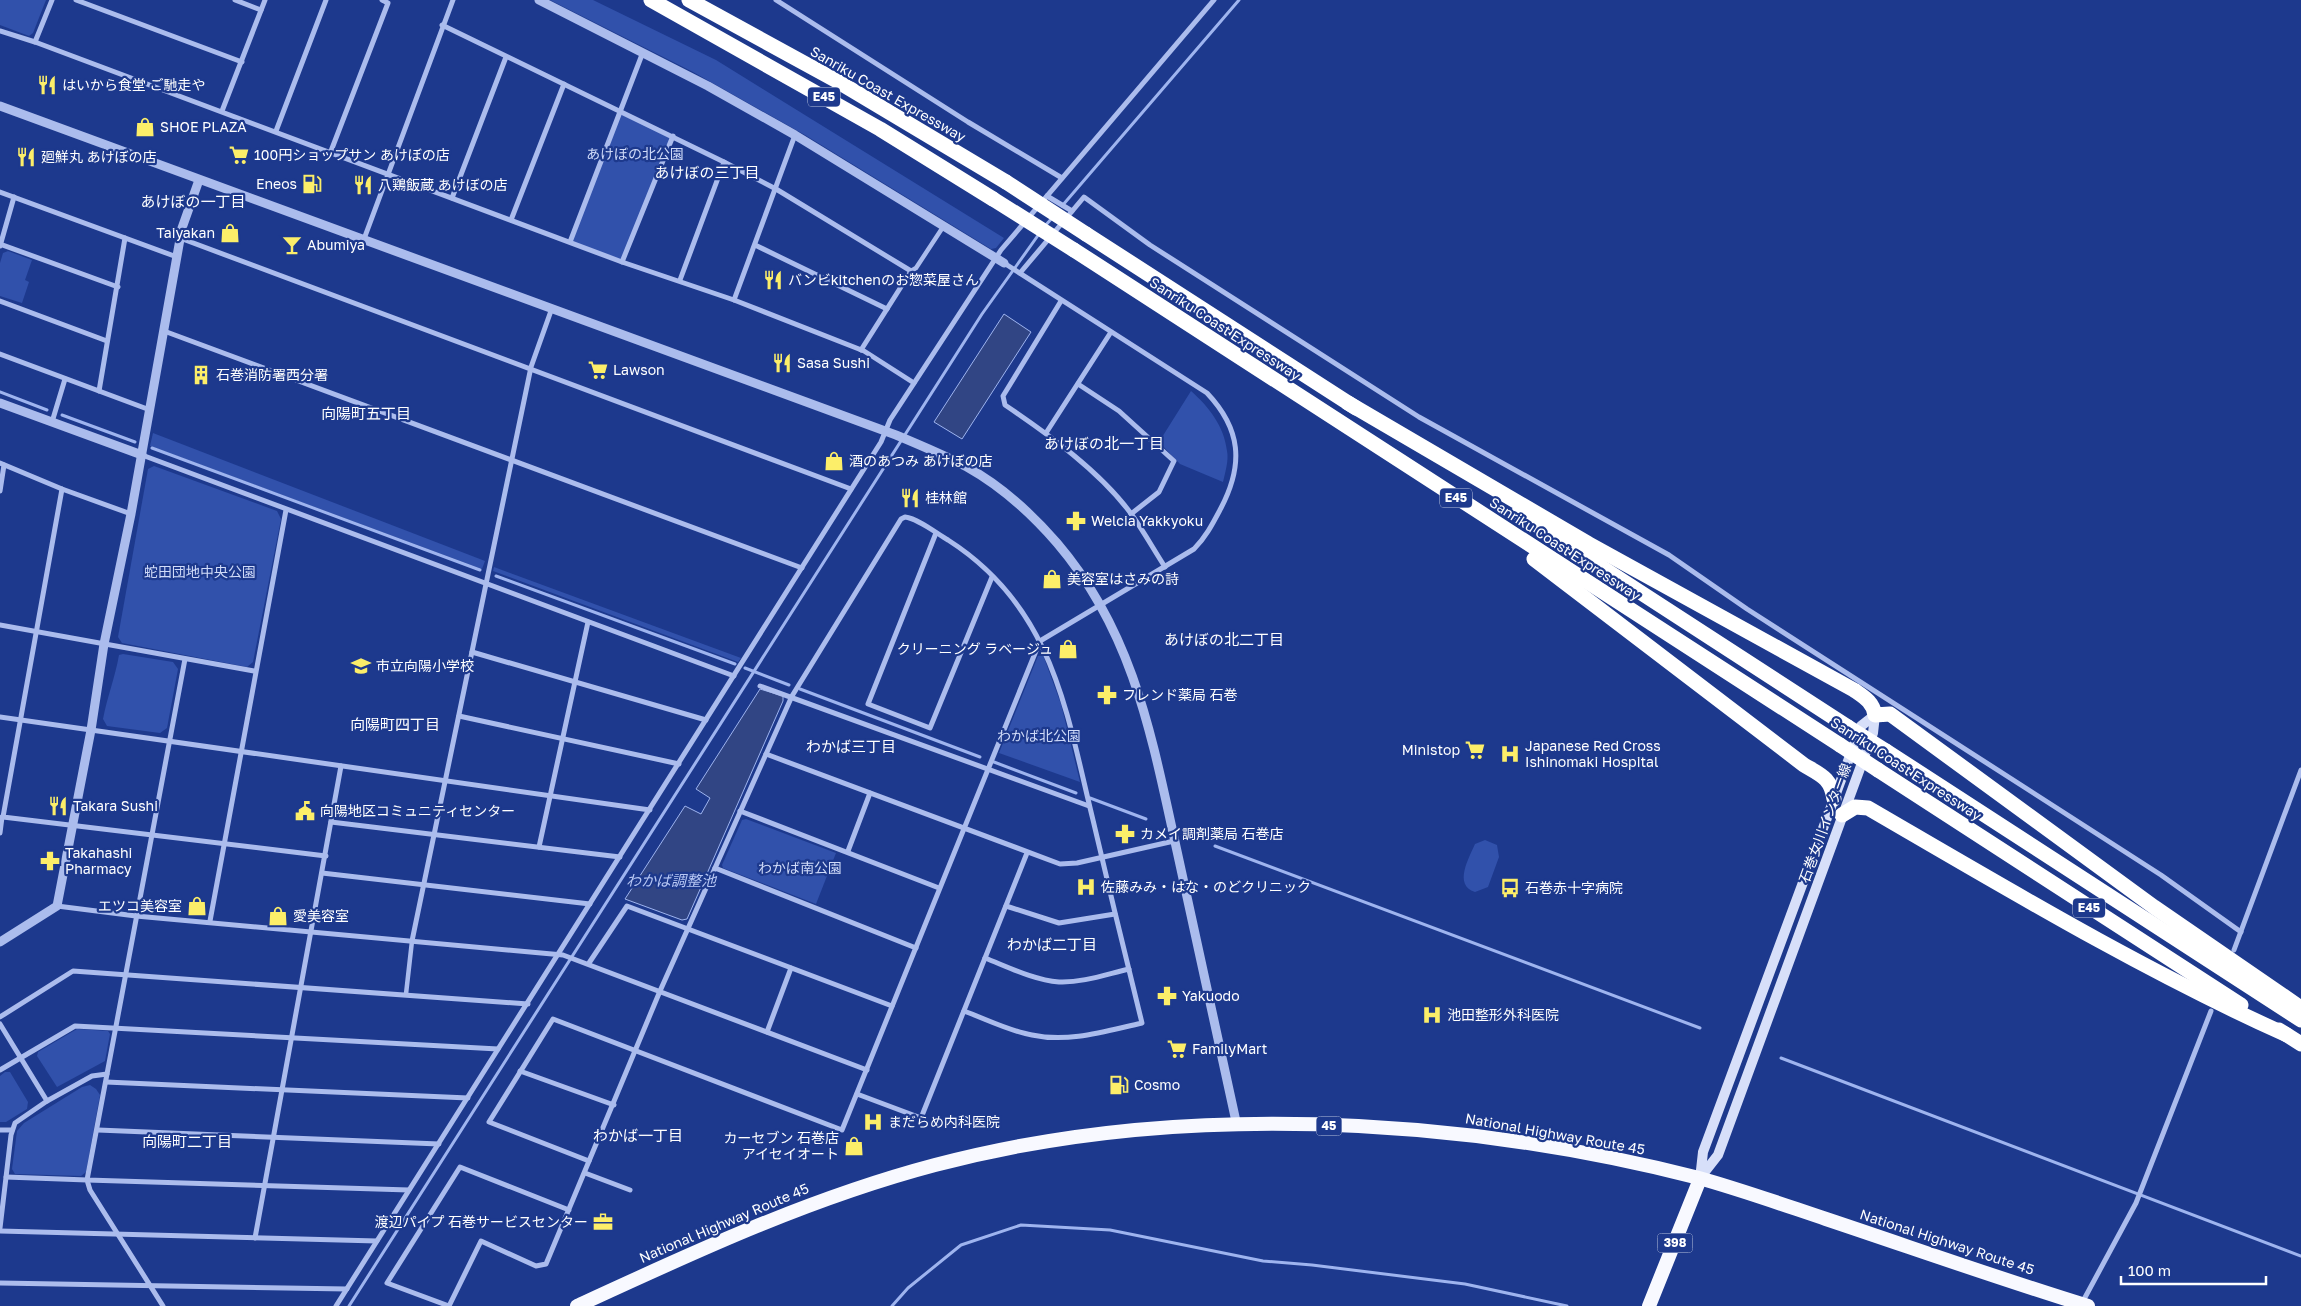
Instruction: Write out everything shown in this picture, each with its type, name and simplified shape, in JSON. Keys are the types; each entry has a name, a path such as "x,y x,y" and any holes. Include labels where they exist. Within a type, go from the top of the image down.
{"highway":[{"name":"Sanriku Coast Expressway","path":"651,0 872,125 1074,250 2301,1044"},
{"name":"Sanriku Coast Expressway","path":"689,0 837,81 1006,182 2301,1020"},
{"path":"1348,403 1589,544 1854,690 1867,699 1874,707 1875,715 1890,714 2154,908 2301,1008"},
{"path":"1452,496 1804,765 1826,779 1832,786 1834,799"},
{"path":"1842,815 1855,807 1868,808 1972,869 2228,1009 2287,1035"},
{"name":"National Highway Route 45","path":"577,1306 688,1254 804,1206 937,1164 1086,1136 1164,1128 1237,1126 1382,1127 1489,1137 1583,1153 1700,1179 2083,1305"},
{"name":"398","path":"1649,1306 1700,1179"}],"main road":[{"name":"石巻女川インター線","path":"1700,1179 1703,1152 1861,726 1875,715"},
{"name":"石巻女川インター線","path":"1700,1179 1717,1157 1873,733 1875,715"}],"street":[{"path":"35,42 52,0"},
{"path":"76,0 242,62"},
{"path":"235,0 261,10"},
{"path":"222,111 265,0"},
{"path":"276,131 326,0"},
{"path":"331,152 388,2 382,0"},
{"path":"364,239 452,0"},
{"path":"539,0 708,86 795,135 943,227 1001,260 1061,301 1207,393 1219,406 1229,423 1234,438 1237,461 1233,482 1206,536 1194,549 1040,640 842,1130 553,1019 488,1122 589,1161"},
{"path":"776,0 968,122 1062,178"},
{"path":"336,1306 498,1049 561,955 590,904 802,568 914,383 1047,196 1214,0"},
{"path":"442,24 506,57 621,110 724,162 776,190 911,271"},
{"path":"0,31 35,42 276,131 622,262 680,280 734,300 861,350 914,383"},
{"path":"570,242 643,52"},
{"path":"452,198 506,57"},
{"path":"511,220 564,84"},
{"path":"0,106 897,436 968,468 1025,510 1040,523 1073,562 1101,604 1121,644 1137,689 1174,841 1237,1126"},
{"path":"734,300 795,135"},
{"path":"622,262 673,136"},
{"path":"680,280 724,162"},
{"path":"57,906 74,825 104,644 142,456 180,238 199,180"},
{"path":"0,192 177,257"},
{"path":"1047,196 1072,211"},
{"path":"14,197 0,245 118,287"},
{"path":"1020,273 1084,197 1150,245 1419,417 1669,555 1747,609 2161,876 2241,932"},
{"path":"861,350 911,271 916,268 943,227"},
{"path":"99,391 125,238"},
{"path":"180,238 442,337 530,367 851,489"},
{"path":"755,245 886,309"},
{"path":"0,301 107,341"},
{"path":"1061,301 1002,396 1005,405 1046,433 1090,470 1131,514 1165,567"},
{"path":"406,994 412,941 423,884 486,585 510,460 530,367 552,308"},
{"path":"164,331 802,568"},
{"path":"1046,433 1111,332"},
{"path":"0,354 150,410"},
{"path":"52,422 65,379"},
{"path":"1078,384 1119,411 1174,461 1158,492 1131,514"},
{"path":"0,403 734,676"},
{"path":"0,491 2,464 62,489 131,514"},
{"path":"0,833 62,489"},
{"path":"210,921 254,672 286,510"},
{"path":"569,1210 460,1167 387,1283 449,1306 482,1241 536,1266 546,1264 614,1105 660,991 792,696 901,519 908,517 956,546 992,577 1024,614 1040,640 1060,685 1142,1023 1087,1035 1049,1038 1030,1035 964,1011"},
{"path":"936,533 868,704 930,728 992,577"},
{"path":"539,847 588,622"},
{"path":"0,625 254,672"},
{"path":"472,652 706,720"},
{"path":"163,1306 90,1190 87,1180 98,1130 136,916 185,659"},
{"path":"760,686 792,696 987,770 1089,806"},
{"path":"459,716 678,764"},
{"path":"0,717 650,810"},
{"path":"766,754 1060,864 1102,858 1174,841"},
{"path":"255,1238 341,766"},
{"path":"2234,950 2301,770"},
{"path":"848,851 870,793"},
{"path":"740,811 848,851 939,888"},
{"path":"2,817 326,856"},
{"path":"331,822 620,857"},
{"path":"857,1094 921,1118 1027,853"},
{"path":"715,868 916,948"},
{"path":"322,872 590,904"},
{"path":"0,942 57,906 136,916 210,921 561,955 589,963 867,1070"},
{"path":"589,963 627,906 892,1006"},
{"path":"1006,906 1060,923 1115,914"},
{"path":"985,958 1032,976 1060,982 1080,980 1128,969"},
{"path":"767,1032 791,968"},
{"path":"0,1017 73,971 301,986 528,1004"},
{"path":"2083,1305 2138,1198 2211,1011"},
{"path":"0,1024 47,1101"},
{"path":"0,1070 75,1026 498,1049"},
{"path":"520,1071 614,1105"},
{"path":"107,1074 92,1076 47,1101 15,1123 12,1130 0,1230 377,1241"},
{"path":"106,1082 468,1098"},
{"path":"0,1130 12,1130"},
{"path":"98,1130 439,1144"},
{"path":"585,1172 630,1190"},
{"path":"6,1177 409,1190"},
{"path":"0,1283 149,1284 347,1289"}],"green space":[{"path":"0,0 46,0 33,33 29,36 0,25"},
{"path":"550,0 593,0 716,60 1004,238 996,248 991,249 805,135 693,72"},
{"name":"あけぼの北公園","path":"621,110 673,136 622,262 570,242"},
{"path":"8,251 32,260 25,280 29,282 22,303 0,296 0,263 3,253"},
{"path":"1191,391 1210,410 1223,433 1227,455 1223,482 1180,464 1159,442"},
{"path":"153,433 485,561 482,569 150,446"},
{"name":"蛇田団地中央公園","path":"154,466 277,511 281,519 253,662 247,667 122,643 118,637 148,469"},
{"path":"494,567 741,658 738,662 493,571"},
{"path":"123,654 173,662 178,669 167,728 160,733 107,726 103,719 119,655"},
{"name":"わかば北公園","path":"1043,655 1061,704 1080,782 999,753 1038,656"},
{"name":"わかば南公園","path":"746,819 836,853 816,904 723,868 722,865 742,820"},
{"path":"1485,840 1497,845 1499,857 1488,887 1475,892 1468,889 1465,884 1465,871 1475,844"},
{"path":"77,1029 108,1031 110,1034 105,1061 57,1087 37,1056 38,1052"},
{"path":"5,1072 10,1072 28,1102 27,1109 6,1122 0,1122 0,1076"},
{"path":"90,1085 100,1095 86,1172 81,1176 15,1174 12,1169 17,1131 24,1123 82,1087"}],"water":[{"path":"1004,314 1031,332 962,439 934,422"},
{"name":"わかば調整池","path":"760,689 783,696 783,701 687,919 682,920 625,899 685,806 701,814 710,798 696,789"}],"waterway":[{"path":"1062,206 1239,0"},
{"path":"1044,227 1053,217"},
{"path":"349,1306 982,314 1039,234"},
{"path":"0,392 47,410"},
{"path":"62,415 135,442"},
{"path":"152,448 480,570"},
{"path":"496,576 735,664"},
{"path":"745,668 789,685"},
{"path":"800,689 980,757"},
{"path":"994,762 1076,793"},
{"path":"1090,798 1146,819"},
{"path":"1215,846 1700,1028"},
{"path":"1781,1058 2301,1256"},
{"path":"892,1306 908,1288 961,1245 1021,1225 1110,1230 1263,1261 1312,1265 1465,1284 1567,1306"}],"place":[{"name":"はいから食堂 ご馳走や","path":"47,85"},
{"name":"SHOE PLAZA","path":"145,127"},
{"name":"100円ショップサン あけぼの店","path":"239,155"},
{"name":"廻鮮丸 あけぼの店","path":"26,157"},
{"name":"Eneos","path":"312,184"},
{"name":"八鶏飯蔵 あけぼの店","path":"363,185"},
{"name":"Taiyakan","path":"230,233"},
{"name":"Abumiya","path":"292,245"},
{"name":"バンビkitchenのお惣菜屋さん","path":"773,280"},
{"name":"Sasa Sushi","path":"782,363"},
{"name":"Lawson","path":"598,370"},
{"name":"石巻消防署西分署","path":"201,375"},
{"name":"酒のあつみ あけぼの店","path":"834,461"},
{"name":"桂林館","path":"910,498"},
{"name":"Welcia Yakkyoku","path":"1076,521"},
{"name":"美容室はさみの詩","path":"1052,579"},
{"name":"クリーニング ラベージュ","path":"1068,649"},
{"name":"市立向陽小学校","path":"361,666"},
{"name":"フレンド薬局 石巻","path":"1107,695"},
{"name":"Ministop","path":"1475,750"},
{"name":"Japanese Red Cross Ishinomaki Hospital","path":"1510,754"},
{"name":"Takara Sushi","path":"58,806"},
{"name":"向陽地区コミュニティセンター","path":"305,811"},
{"name":"カメイ調剤薬局 石巻店","path":"1125,834"},
{"name":"Takahashi Pharmacy","path":"50,861"},
{"name":"佐藤みみ・はな・のどクリニック","path":"1086,887"},
{"name":"石巻赤十字病院","path":"1510,888"},
{"name":"エツコ美容室","path":"197,906"},
{"name":"愛美容室","path":"278,916"},
{"name":"Yakuodo","path":"1167,996"},
{"name":"池田整形外科医院","path":"1432,1015"},
{"name":"FamilyMart","path":"1177,1049"},
{"name":"Cosmo","path":"1119,1085"},
{"name":"まだらめ内科医院","path":"873,1122"},
{"name":"カーセブン 石巻店 アイセイオート","path":"854,1146"},
{"name":"渡辺パイプ 石巻サービスセンター","path":"603,1222"}],"district":[{"name":"あけぼの三丁目","path":"707,173"},
{"name":"あけぼの一丁目","path":"193,202"},
{"name":"向陽町五丁目","path":"366,414"},
{"name":"あけぼの北一丁目","path":"1104,444"},
{"name":"あけぼの北二丁目","path":"1224,640"},
{"name":"向陽町四丁目","path":"395,725"},
{"name":"わかば三丁目","path":"851,747"},
{"name":"わかば二丁目","path":"1052,945"},
{"name":"わかば一丁目","path":"638,1136"},
{"name":"向陽町二丁目","path":"187,1142"}]}
